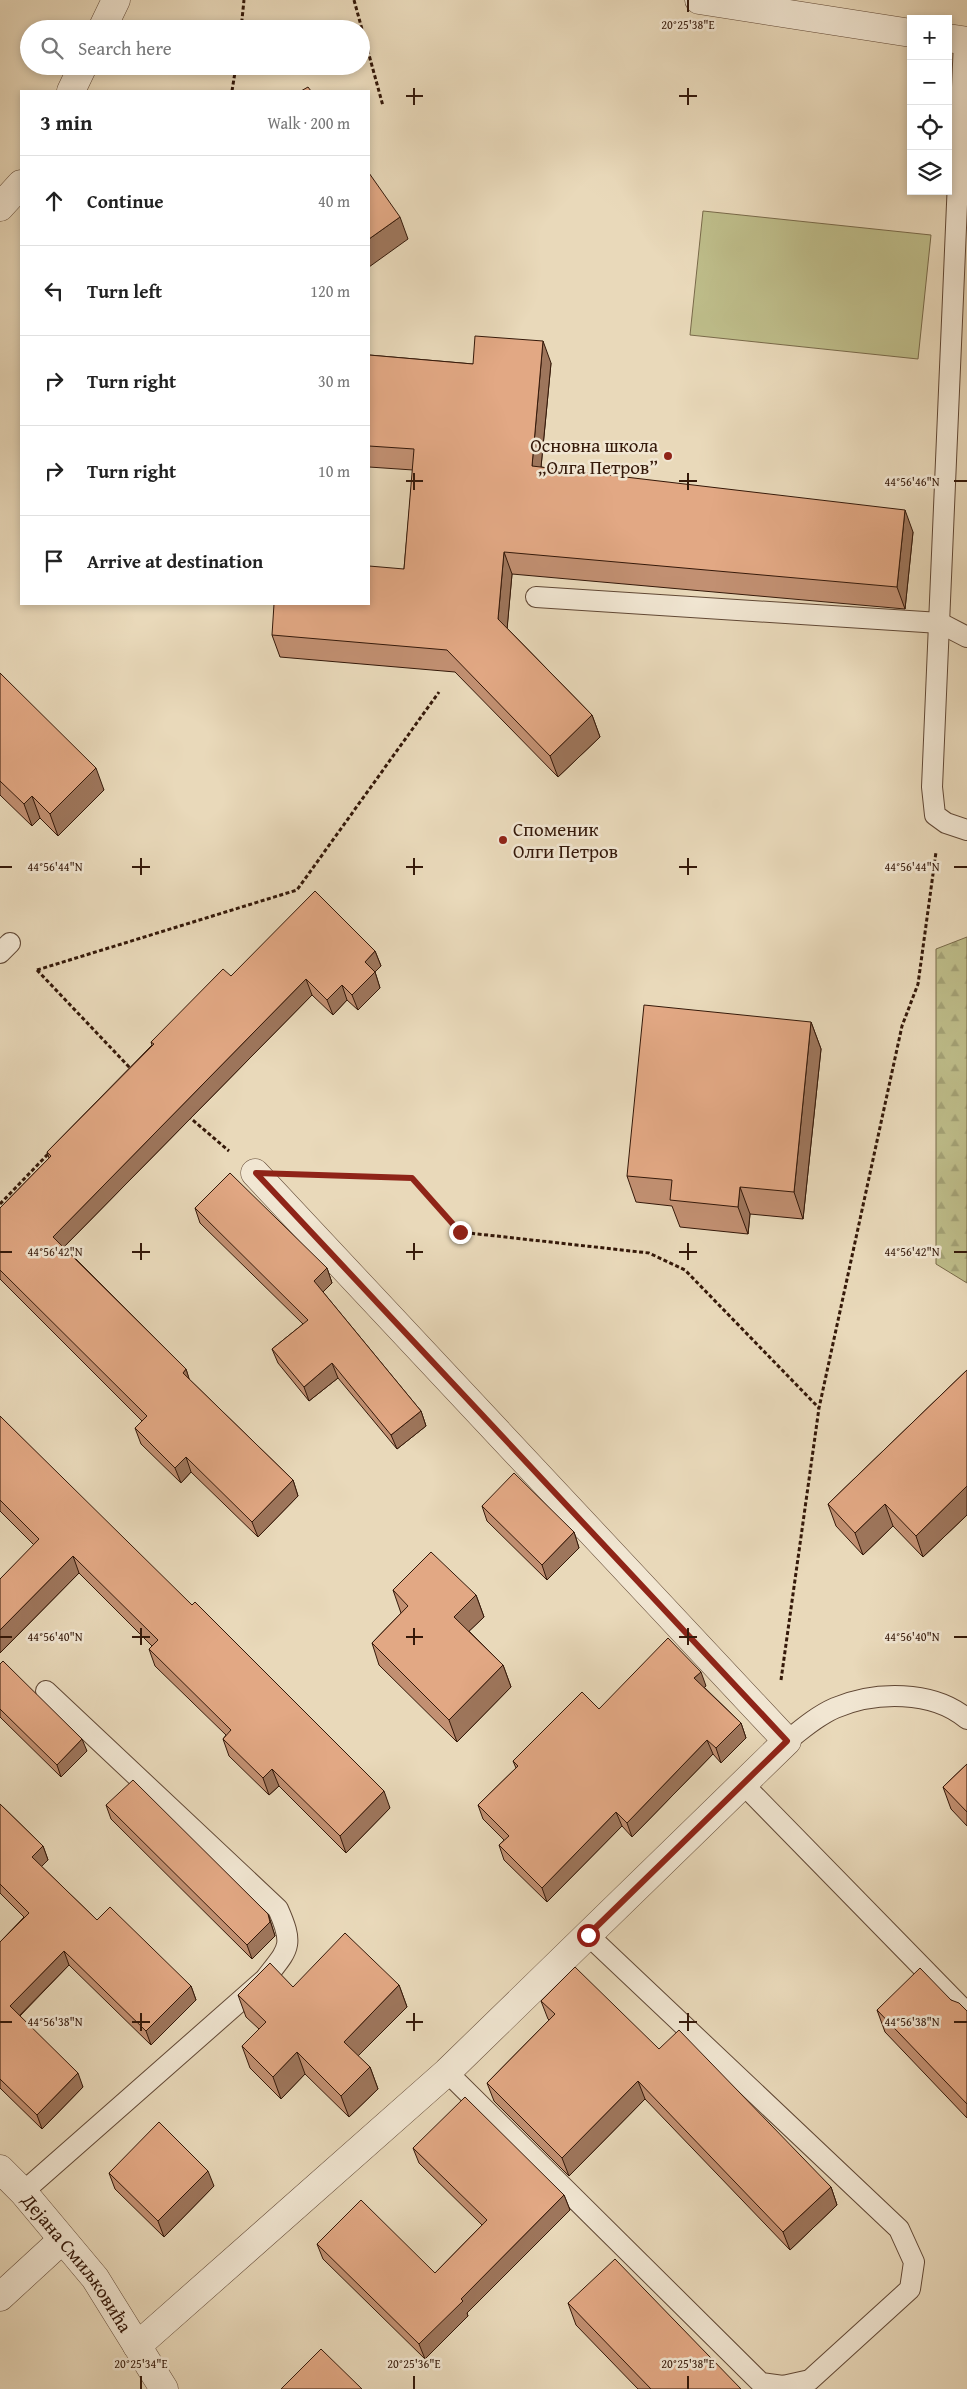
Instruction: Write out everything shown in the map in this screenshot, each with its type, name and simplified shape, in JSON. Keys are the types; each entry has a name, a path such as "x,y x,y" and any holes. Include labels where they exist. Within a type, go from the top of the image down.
{"street":[{"path":"106,20 116,0"},
{"path":"700,0 907,31"},
{"path":"71,90 79,75"},
{"path":"0,208 20,185"},
{"path":"137,2346 447,2072 743,1784 781,1734 256,1173"},
{"name":"Дејана Смиљковића","path":"0,2169 23,2192 95,2278 164,2389"},
{"path":"0,2297 62,2240"}],"lane":[{"path":"960,40 940,623 932,786 935,815 946,823 967,830"},
{"path":"536,597 940,623 967,637"},
{"path":"23,2192 265,1980 287,1950 287,1930 278,1910 46,1691"},
{"path":"781,1734 810,1723 835,1708 863,1700 886,1697 911,1697 934,1702 956,1710 967,1720"},
{"path":"743,1784 967,2013"},
{"path":"447,2072 762,2383 783,2386 810,2380 910,2289 914,2262 899,2229 588,1935"}],"path":[{"path":"242,20 244,0"},
{"path":"354,0 359,20"},
{"path":"370,58 383,106"},
{"path":"232,90 235,75"},
{"path":"37,970 297,890 439,692"},
{"path":"781,1734 819,1408 902,1026 918,984 936,858 935,815"},
{"path":"5,948 37,970 131,1069 139,1075"},
{"path":"124,1076 131,1069"},
{"path":"182,1112 256,1173 412,1178 460,1232 649,1253 685,1270 819,1408"},
{"path":"0,1204 55,1147"}],"green space":[{"path":"703,211 931,235 918,359 690,335"},
{"path":"967,937 967,1283 936,1264 936,949"}],"building":[{"path":"370,174 400,217 370,238"},
{"path":"475,336 543,341 532,466 905,510 897,587 504,552 498,619 592,715 550,756 447,650 272,635 274,605 370,605 370,566 404,569 414,449 370,446 370,355 473,364"},
{"path":"0,673 96,768 50,814 32,796 24,804 0,781"},
{"path":"315,891 375,951 365,962 375,972 352,995 342,985 327,1000 306,979 53,1237 186,1369 183,1373 293,1480 252,1522 186,1457 175,1468 135,1428 147,1416 0,1270 0,1208 51,1156 47,1152 154,1044 151,1042 223,969 231,976"},
{"path":"644,1005 811,1022 794,1192 740,1187 738,1207 670,1200 672,1180 627,1176"},
{"path":"230,1173 327,1268 314,1281 421,1411 391,1435 332,1363 304,1387 272,1349 308,1320 195,1208"},
{"path":"967,1370 967,1486 916,1536 885,1504 855,1533 828,1504"},
{"path":"0,1416 192,1605 195,1602 384,1791 340,1836 272,1769 263,1778 223,1739 231,1730 149,1649 158,1640 73,1556 0,1630 0,1579 39,1539 0,1500"},
{"path":"514,1473 574,1532 542,1565 482,1506"},
{"path":"431,1552 476,1595 454,1617 503,1665 449,1720 372,1643 408,1606 393,1590"},
{"path":"668,1638 701,1672 694,1678 741,1723 716,1748 707,1740 627,1823 616,1812 542,1888 499,1845 509,1836 478,1805 518,1766 513,1761 582,1692 599,1709"},
{"path":"3,1661 82,1739 57,1765 0,1709 0,1664"},
{"path":"967,1764 967,1812 943,1787"},
{"path":"133,1780 268,1914 270,1922 247,1945 106,1805"},
{"path":"0,1804 43,1846 32,1857 97,1920 110,1907 191,1986 146,2031 64,1951 10,2006 78,2073 37,2115 0,2079 0,1942 29,1913 0,1884"},
{"path":"345,1933 399,1985 344,2042 370,2067 341,2096 297,2052 273,2077 242,2046 266,2022 238,1995 270,1963 293,1987"},
{"path":"575,1967 659,2049 679,2030 831,2187 783,2232 638,2081 562,2158 487,2083 555,2014 541,2001"},
{"path":"920,1968 951,2000 959,2003 967,2011 967,2104 877,2010"},
{"path":"465,2097 564,2195 461,2299 463,2301 419,2344 317,2244 361,2200 435,2273 487,2220 413,2148"},
{"path":"159,2122 208,2171 158,2221 109,2173"},
{"path":"615,2259 741,2389 651,2389 568,2303"},
{"path":"321,2349 362,2389 281,2389"}],"place":[{"name":"Основна школа „Олга Петров”","path":"668,456"},
{"name":"Споменик Олги Петров","path":"503,840"}],"route":[{"path":"460,1232 412,1178 256,1173 787,1741 588,1935"}]}
